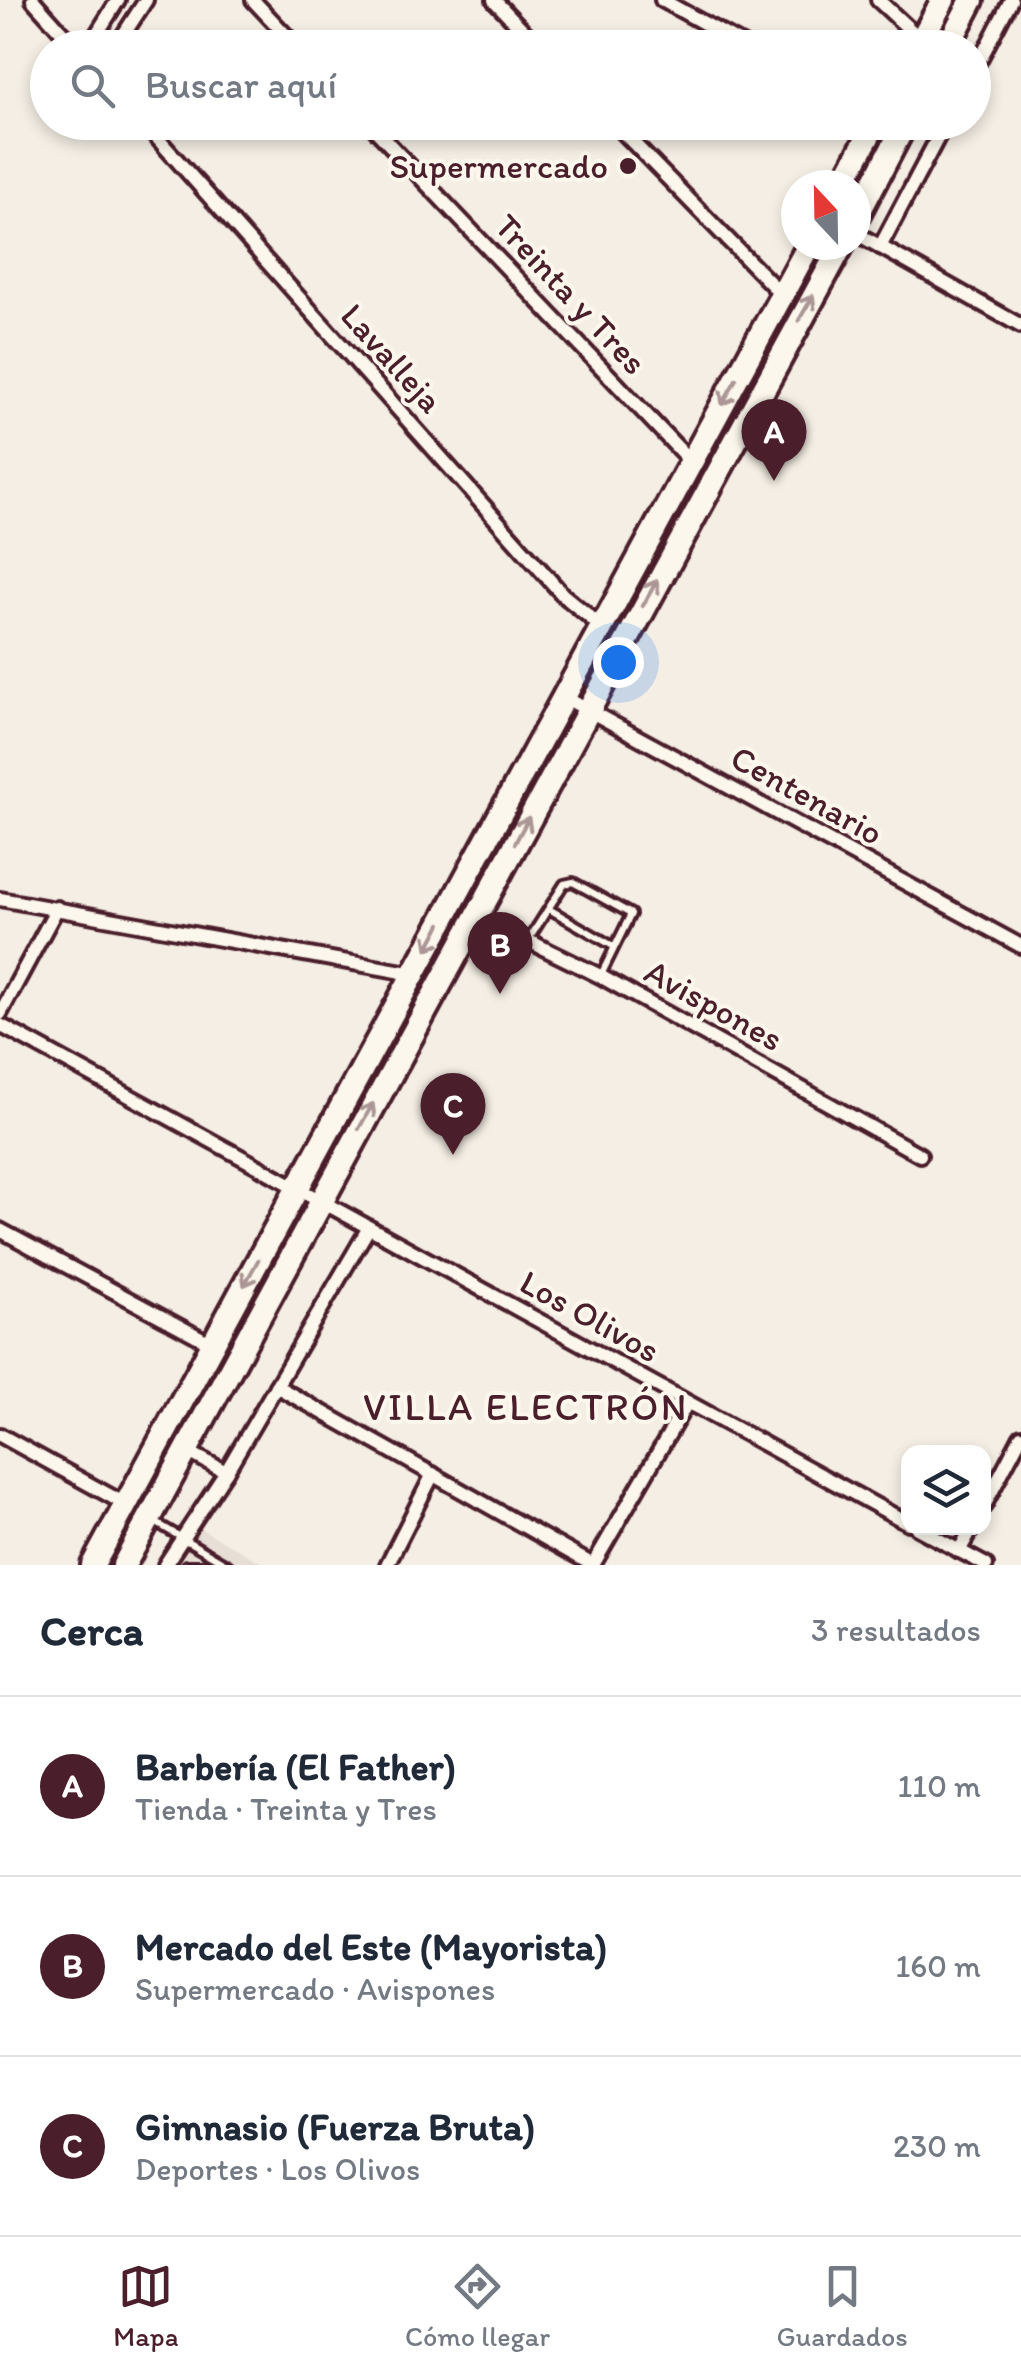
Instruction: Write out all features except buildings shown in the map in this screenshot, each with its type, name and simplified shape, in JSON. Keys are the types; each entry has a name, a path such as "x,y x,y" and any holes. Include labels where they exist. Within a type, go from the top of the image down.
{"highway":[{"path":"926,30 942,0"},
{"path":"956,30 972,0"},
{"path":"850,170 866,140"},
{"path":"871,189 897,140"},
{"path":"92,1565 801,260"},
{"path":"124,1565 834,260"}],"street":[{"path":"33,0 60,30"},
{"path":"99,30 118,0"},
{"path":"127,30 146,0"},
{"path":"253,0 281,30"},
{"path":"494,0 523,30"},
{"path":"662,0 716,30"},
{"path":"878,0 906,30"},
{"path":"991,38 1011,0"},
{"name":"Lavalleja","path":"159,140 563,595 602,627"},
{"name":"Treinta y Tres","path":"385,140 691,462"},
{"path":"631,140 782,295"},
{"path":"880,248 937,140"},
{"path":"871,242 1021,326"},
{"name":"Centenario","path":"564,698 1021,946"},
{"path":"0,899 414,974"},
{"path":"0,1014 57,908"},
{"name":"Avispones","path":"476,914 600,976 920,1155"},
{"name":"Los Olivos","path":"0,1025 901,1519"},
{"path":"164,1565 226,1472 368,1229"},
{"path":"0,1230 212,1344"},
{"path":"276,1386 593,1565 687,1403"},
{"path":"0,1435 125,1504"},
{"path":"991,1493 1021,1436"},
{"path":"185,1450 226,1472"},
{"path":"387,1565 433,1474"},
{"path":"931,1535 986,1565"},
{"path":"960,1550 968,1535"}],"lane":[{"path":"529,939 564,884 572,882 629,912 631,918 600,976"},
{"path":"549,910 613,946"},
{"path":"150,1519 228,1565"},
{"path":"186,1565 202,1565"}],"shaded area":[{"path":"811,260 821,260 592,681 680,503"},
{"path":"553,743 552,756 329,1161 397,1035 423,974"},
{"path":"232,1330 200,1404 113,1565 102,1565"},
{"path":"194,1525 266,1565 172,1565"}],"place":[{"name":"Supermercado","path":"628,166"},
{"name":"Barbería (El Father)","path":"774,481"},
{"name":"Mercado del Este (Mayorista)","path":"500,994"},
{"name":"Gimnasio (Fuerza Bruta)","path":"453,1155"}],"district":[{"name":"VILLA ELECTRÓN","path":"526,1407"}]}
